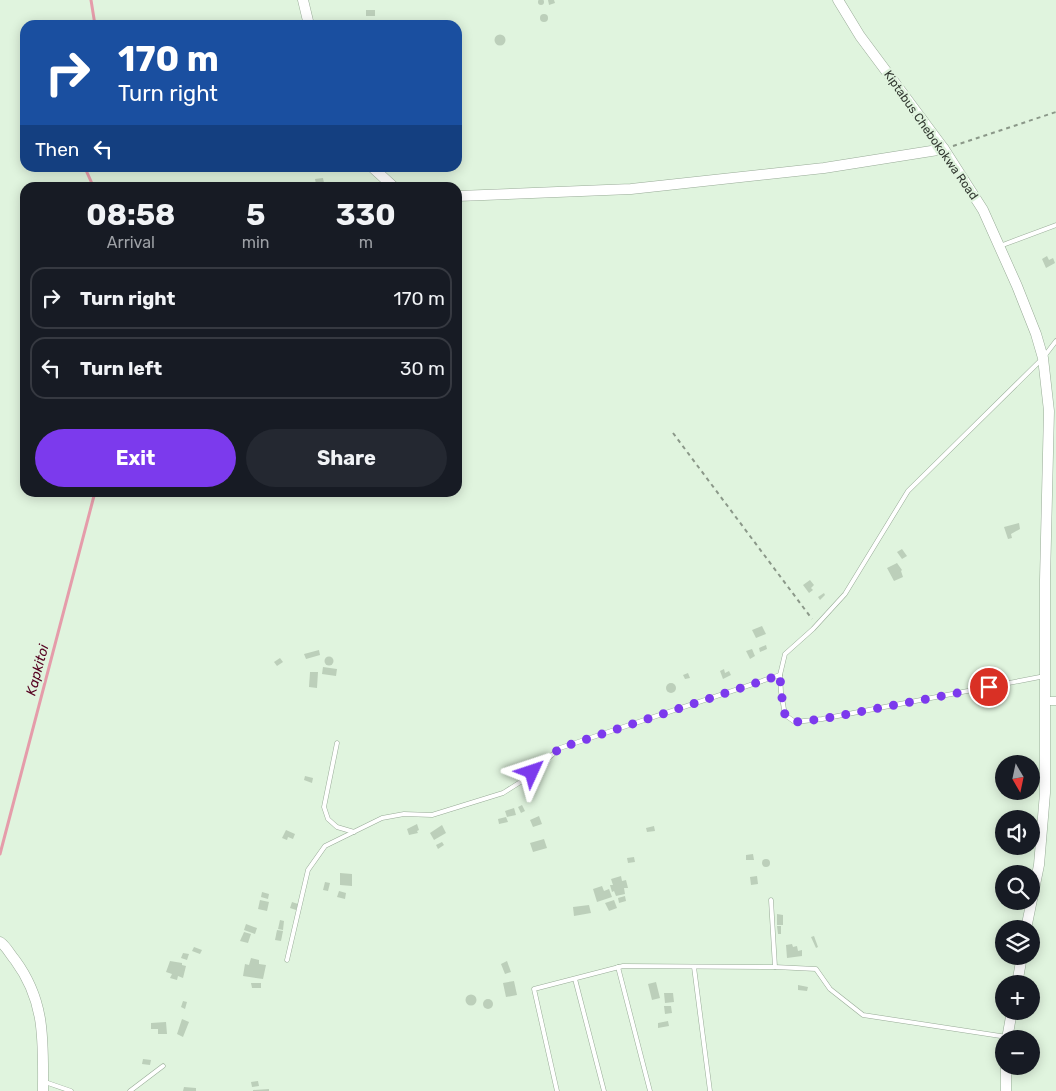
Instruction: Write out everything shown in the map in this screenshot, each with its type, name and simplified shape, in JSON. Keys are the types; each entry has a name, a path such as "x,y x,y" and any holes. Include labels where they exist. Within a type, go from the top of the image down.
{"street":[{"path":"303,0 308,20"},
{"name":"Kiptabus Chebokokwa Road","path":"838,0 860,36 944,149 984,210 1024,302 1043,358 1049,411 1044,676 1045,793 1040,856 1028,920"},
{"path":"462,196 668,185 824,168 944,149"},
{"path":"377,172 388,182"},
{"path":"1045,702 1056,701"},
{"path":"0,942 33,989 39,1008 43,1052 43,1086"},
{"path":"1006,1075 1006,1091"}],"lane":[{"path":"1000,246 1056,225"},
{"path":"1044,676 822,719 795,722 785,715 780,675 785,654 817,625 845,594 908,491 1043,358 1056,342"},
{"path":"287,960 308,870 325,846 382,818 404,814 432,815 503,793 522,781 560,748 780,675"},
{"path":"337,743 324,806 328,819 338,827 354,832"},
{"path":"771,900 775,967"},
{"path":"694,966 710,1091"},
{"path":"557,1091 534,989 618,968 694,966 816,969 830,989 863,1015 995,1036"},
{"path":"618,968 650,1091"},
{"path":"575,979 604,1091"},
{"path":"130,1091 163,1066"},
{"path":"43,1086 71,1091"}],"path":[{"path":"944,149 1056,112"},
{"path":"673,433 817,625"}],"building":[{"path":"541,-1 544,2 541,5 538,2"},
{"path":"548,0 554,0 555,3 549,5"},
{"path":"366,10 375,10 375,16 366,16"},
{"path":"544,14 548,18 544,22 540,18"},
{"path":"498,35 502,35 505,40 504,44 498,45 495,42 495,38"},
{"path":"323,178 324,182 316,182 315,179"},
{"path":"1047,256 1049,260 1053,258 1055,263 1046,268 1042,259"},
{"path":"1019,523 1020,529 1011,534 1012,538 1008,539 1004,527"},
{"path":"902,549 907,556 902,559 897,552"},
{"path":"897,563 902,570 903,577 894,581 887,568"},
{"path":"810,580 814,585 811,588 813,590 809,593 803,585"},
{"path":"824,593 825,595 820,600 818,597"},
{"path":"762,626 766,634 756,638 752,630"},
{"path":"766,645 767,649 760,652 759,648"},
{"path":"752,649 755,656 750,659 746,651"},
{"path":"319,650 320,655 306,659 304,654"},
{"path":"329,657 333,661 329,665 325,661"},
{"path":"280,658 283,662 277,666 274,662"},
{"path":"323,667 337,669 336,676 322,674"},
{"path":"724,669 725,673 729,671 731,675 723,679 720,671"},
{"path":"310,672 318,672 317,688 309,687"},
{"path":"688,673 690,678 685,679 683,675"},
{"path":"671,683 676,688 671,693 666,688"},
{"path":"305,776 313,778 312,783 304,780"},
{"path":"522,805 525,811 521,813 518,807"},
{"path":"514,808 516,815 507,817 505,811"},
{"path":"539,816 542,824 533,827 530,820"},
{"path":"506,817 508,822 499,824 498,819"},
{"path":"417,824 418,833 409,835 407,829"},
{"path":"442,825 446,833 434,840 430,833"},
{"path":"654,826 655,831 647,832 646,828"},
{"path":"286,830 295,834 293,839 288,837 287,840 282,838"},
{"path":"544,839 547,848 533,852 530,843"},
{"path":"442,842 444,845 438,849 436,845"},
{"path":"753,854 754,860 746,860 746,855"},
{"path":"634,857 635,862 628,863 627,858"},
{"path":"766,859 770,863 766,867 762,863"},
{"path":"340,873 352,874 352,886 340,885"},
{"path":"621,876 622,881 626,880 628,888 624,888 625,894 616,896 614,891 612,892 610,885 613,885 611,879"},
{"path":"757,876 758,884 751,885 750,877"},
{"path":"325,882 330,883 328,891 323,890"},
{"path":"602,886 604,891 609,889 612,897 597,902 593,889"},
{"path":"339,891 346,893 345,899 337,897"},
{"path":"262,892 269,894 268,899 261,897"},
{"path":"625,896 626,901 619,903 618,898"},
{"path":"260,900 269,902 267,911 258,909"},
{"path":"614,900 617,908 609,911 605,903"},
{"path":"292,902 298,904 296,910 290,908"},
{"path":"589,905 591,913 574,916 573,907"},
{"path":"777,914 783,915 783,925 777,925"},
{"path":"280,920 284,921 283,930 278,929"},
{"path":"246,924 257,928 255,934 244,930"},
{"path":"777,926 781,926 781,934 778,934"},
{"path":"277,930 283,931 281,941 275,940"},
{"path":"244,932 251,934 248,943 240,941"},
{"path":"814,936 818,947 816,948 811,937"},
{"path":"792,944 793,947 797,946 798,951 802,950 802,956 787,958 786,945"},
{"path":"194,947 202,950 200,954 192,951"},
{"path":"183,953 189,954 187,960 181,958"},
{"path":"251,958 259,960 259,964 266,965 263,979 243,976 245,964 249,965"},
{"path":"170,961 182,963 182,965 186,966 183,978 178,976 177,980 170,978 172,974 166,972"},
{"path":"507,961 511,972 505,974 501,964"},
{"path":"514,981 517,995 506,997 503,983"},
{"path":"656,982 660,998 652,1000 648,984"},
{"path":"251,983 261,983 261,988 252,988"},
{"path":"798,985 808,987 807,991 798,990"},
{"path":"664,993 673,993 674,1002 665,1003"},
{"path":"471,994 477,1000 471,1006 465,1000"},
{"path":"486,999 490,999 493,1004 492,1008 486,1009 483,1006 483,1002"},
{"path":"183,1001 187,1002 185,1009 181,1007"},
{"path":"664,1006 671,1006 672,1013 665,1014"},
{"path":"182,1019 189,1022 183,1037 177,1034"},
{"path":"668,1021 669,1026 658,1028 658,1023"},
{"path":"166,1022 167,1034 158,1034 158,1029 151,1029 151,1023"},
{"path":"143,1059 151,1060 150,1065 142,1064"},
{"path":"258,1081 259,1086 252,1087 251,1082"},
{"path":"184,1087 196,1088 196,1091 183,1091"},
{"path":"269,1089 269,1091 253,1091 253,1090"}],"waterway":[{"name":"Kapkitoi","path":"91,0 94,20"},
{"name":"Kapkitoi","path":"87,172 91,182"},
{"name":"Kapkitoi","path":"0,854 94,497"}],"route":[{"path":"532,772 560,748 780,675 785,715 795,722 822,719 989,687"}]}
